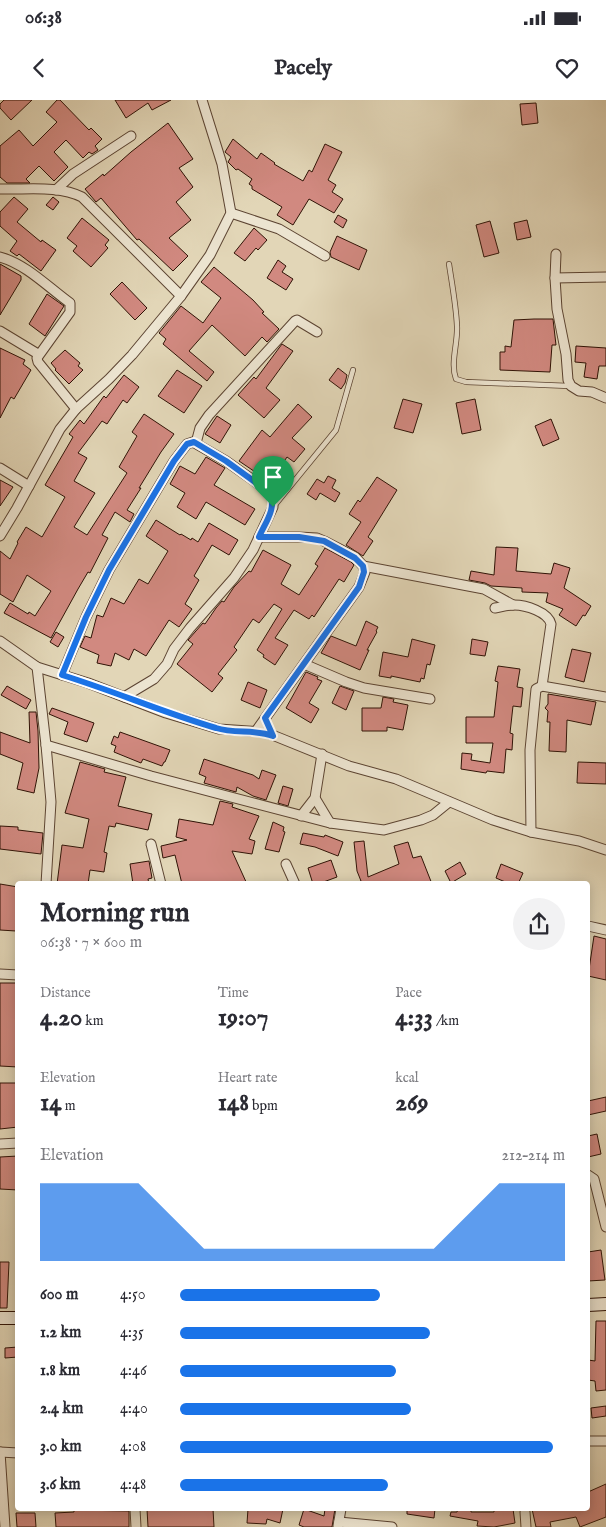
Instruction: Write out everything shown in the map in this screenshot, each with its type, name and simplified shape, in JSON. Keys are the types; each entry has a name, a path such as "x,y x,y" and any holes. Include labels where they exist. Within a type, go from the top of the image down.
{"main road":[{"path":"590,1305 606,1304"},
{"path":"0,1318 15,1318"}],"street":[{"path":"0,536 60,429 76,409 132,355 181,296 210,255 231,213 222,164 202,100"},
{"path":"56,190 73,174 131,136"},
{"path":"0,189 56,190 82,197 181,296"},
{"path":"231,213 279,229 325,256"},
{"path":"556,254 556,309 566,354 568,380 571,386 579,391 592,392 606,398"},
{"path":"0,257 21,267 70,303 70,312 38,354 38,362 76,409"},
{"path":"555,278 606,277"},
{"path":"196,443 200,428 209,415 296,320 317,332"},
{"path":"0,331 38,354"},
{"path":"62,675 86,617 109,570 174,461 187,444 194,442 226,461 264,488 270,493 273,507 253,550 234,578 174,649 167,664 154,679 124,697"},
{"path":"0,468 29,486"},
{"path":"259,537 317,538 355,558 363,566 484,589 513,604 525,606 549,618 550,624 542,686"},
{"path":"256,732 359,587 364,572 363,566"},
{"path":"495,608 513,604"},
{"path":"0,641 37,667 166,713 219,729 256,732 273,736 349,766 396,779 493,820 530,832 580,841 606,850"},
{"path":"304,664 364,688 430,700"},
{"path":"37,667 51,802 46,881"},
{"path":"530,832 530,750 536,688 542,686 606,697"},
{"path":"265,718 273,736"},
{"path":"46,745 152,776 330,823 384,830 432,816 449,802"},
{"path":"301,816 315,798 322,754"},
{"path":"315,798 330,823"},
{"path":"151,844 160,881"},
{"path":"286,864 294,881"},
{"path":"590,926 606,930"},
{"path":"0,974 15,974"},
{"path":"0,1144 15,1143"},
{"path":"590,1176 594,1179 606,1228"},
{"path":"590,1441 606,1442"},
{"path":"5,1527 0,1452 15,1453"},
{"path":"135,1511 136,1527"},
{"path":"341,1511 338,1524 392,1527"},
{"path":"526,1512 526,1527"}],"lane":[{"path":"449,264 457,320 457,343 453,371 456,379 466,382 571,386"},
{"path":"273,507 336,430 353,370"}],"building":[{"path":"4,100 32,100 11,120 0,108 0,104"},
{"path":"57,100 60,100 89,130 91,128 102,139 95,146 98,150 92,154 89,152 83,158 66,140 54,152 68,167 54,181 39,166 26,179 30,183 7,183 0,177 0,146 19,130 33,146 57,122 46,112"},
{"path":"115,100 171,100 152,110 148,103 126,118"},
{"path":"536,103 538,123 522,125 520,104"},
{"path":"168,123 193,159 179,168 193,187 176,202 191,220 169,238 188,256 173,271 139,239 137,240 101,198 96,202 85,189 103,174 104,176"},
{"path":"233,139 257,159 261,153 274,164 303,181 309,170 312,172 325,144 342,152 328,180 336,185 332,192 343,199 334,213 309,199 293,225 277,215 282,207 252,189 252,186 249,184 252,179 238,169 236,170 228,162 231,157 225,152"},
{"path":"14,197 28,209 17,222 41,242 42,240 56,250 41,271 19,254 17,256 10,251 17,241 0,226 0,212"},
{"path":"53,197 59,202 53,210 46,205"},
{"path":"338,215 347,220 343,228 334,222"},
{"path":"82,218 109,240 105,245 108,248 91,267 73,251 77,246 67,238"},
{"path":"527,220 531,237 517,240 514,223"},
{"path":"490,221 499,253 484,257 476,225"},
{"path":"254,228 267,240 258,250 256,248 245,261 234,253"},
{"path":"337,236 367,250 359,270 331,257 330,252"},
{"path":"278,260 286,266 282,272 293,279 286,290 267,278"},
{"path":"0,264 21,276 21,280 0,315"},
{"path":"214,267 253,300 264,312 262,313 279,329 267,342 262,337 245,356 212,325 189,351 214,372 207,381 163,344 166,339 159,333 181,306 203,323 221,298 201,282"},
{"path":"122,282 147,308 135,320 110,294"},
{"path":"47,294 64,306 45,336 29,324"},
{"path":"553,319 556,345 552,345 550,372 500,370 500,352 505,352 505,346 511,347 514,320"},
{"path":"282,344 293,351 266,388 280,400 264,418 238,395 254,377 256,379"},
{"path":"576,346 606,348 606,366 599,366 597,379 584,377 586,363 575,362"},
{"path":"0,348 25,360 23,364 31,370 14,399 11,397 0,418"},
{"path":"65,350 80,363 78,366 83,370 69,384 55,370 51,363"},
{"path":"338,368 347,375 341,389 329,380"},
{"path":"177,370 202,386 184,413 158,396"},
{"path":"124,375 139,387 127,403 123,400 107,424 102,421 78,453 87,458 74,481 95,493 74,527 87,535 127,473 119,467 137,436 132,432 144,414 174,434 161,452 127,510 134,514 130,522 115,512 102,535 108,538 90,573 88,572 51,638 4,613 10,603 35,616 51,591 27,575 13,602 0,594 0,551 10,559 26,527 42,537 65,497 45,485 73,437 69,434 80,420 84,424 104,396 106,398"},
{"path":"403,399 422,404 413,433 394,428"},
{"path":"475,399 481,430 462,434 456,403"},
{"path":"298,404 312,417 292,438 305,449 294,462 287,457 270,482 239,461 262,430 270,437"},
{"path":"217,416 231,425 220,443 205,434"},
{"path":"551,419 559,439 543,446 535,426"},
{"path":"206,457 225,468 214,485 255,509 245,525 206,502 196,519 177,507 185,493 170,484 180,466 195,474"},
{"path":"328,476 336,480 332,488 340,493 335,502 320,493 316,500 307,494 317,479 324,483"},
{"path":"377,477 397,490 368,537 373,541 363,556 346,545 361,522 349,514 358,500 360,502"},
{"path":"0,480 13,487 0,506"},
{"path":"156,520 180,535 191,540 192,538 198,542 209,523 238,540 229,555 212,545 194,576 199,580 185,604 192,609 179,627 169,620 146,656 134,649 129,660 115,653 111,666 97,663 99,655 80,647 85,636 91,638 97,615 103,617 111,598 124,604 139,579 148,584 168,551 146,536"},
{"path":"496,547 518,548 516,571 551,574 554,563 570,568 564,588 591,606 585,616 583,615 576,626 559,615 563,609 546,602 548,593 522,592 522,588 491,586 469,580 471,571 494,575"},
{"path":"325,548 354,565 344,582 339,579 314,617 312,615 309,619 294,610 275,638 288,645 275,665 263,657 264,655 257,650 282,609 274,604 259,623 253,619 234,647 237,650 218,674 223,678 212,692 177,664 193,644 188,640 203,623 205,624 234,587 249,571 251,572 263,550 291,565 281,584 299,595 318,566 315,564"},
{"path":"366,621 378,627 360,670 321,653 331,636 356,646"},
{"path":"56,632 64,637 58,647 50,642"},
{"path":"412,639 435,645 430,665 427,664 424,679 421,678 420,682 391,676 391,678 379,676 383,652 408,657"},
{"path":"472,639 488,642 485,656 470,654"},
{"path":"572,649 591,653 584,682 565,677"},
{"path":"498,666 520,669 517,687 523,688 521,707 513,706 510,733 513,734 512,750 506,749 504,773 487,771 486,773 461,769 462,753 472,754 471,760 490,763 493,743 466,743 466,717 494,717 498,682 495,681"},
{"path":"306,672 318,677 317,679 322,681 309,703 319,709 311,723 286,708"},
{"path":"248,682 267,690 260,708 241,700"},
{"path":"7,686 31,700 26,709 1,695"},
{"path":"340,686 354,691 346,710 332,703"},
{"path":"548,694 596,702 591,725 567,720 566,752 549,751 550,722 547,722 548,711 545,708 548,704"},
{"path":"383,697 394,699 393,702 408,705 403,730 387,727 387,731 362,731 362,708 381,708"},
{"path":"52,708 94,723 87,742 64,734 68,722 49,714"},
{"path":"29,712 36,712 38,731 39,768 34,793 17,789 23,763 0,754 0,732 30,743"},
{"path":"120,732 170,750 165,762 162,766 143,759 141,763 114,752 116,746 111,744 114,736 118,738"},
{"path":"204,759 253,775 259,779 262,770 276,775 266,800 253,796 237,787 236,792 204,783 206,777 199,774"},
{"path":"80,762 105,769 104,772 126,777 118,806 152,814 148,830 116,823 115,827 109,826 104,852 107,853 104,872 90,870 88,881 57,881 62,845 83,848 89,819 65,813"},
{"path":"578,762 606,763 606,784 577,783"},
{"path":"283,786 293,789 288,806 278,803"},
{"path":"220,801 233,804 232,807 259,816 249,839 255,841 252,854 232,851 246,881 181,881 175,855 163,858 161,846 187,840 176,837 179,819 213,825"},
{"path":"273,822 284,827 283,831 285,832 279,852 265,849"},
{"path":"0,826 18,827 18,830 43,833 41,854 0,849"},
{"path":"303,833 324,837 325,835 343,842 338,856 315,847 300,844"},
{"path":"364,841 368,877 399,864 394,846 408,842 413,858 421,856 431,881 361,881 357,871 354,842"},
{"path":"331,860 337,877 326,881 312,881 308,868"},
{"path":"149,861 152,878 148,879 148,881 133,881 130,864"},
{"path":"460,862 466,874 454,881 450,881 445,871"},
{"path":"501,864 523,873 519,881 503,881 496,878"},
{"path":"0,884 15,886 15,931 0,930"},
{"path":"594,936 606,939 606,980 590,976"},
{"path":"0,983 15,983 15,1067 0,1066"},
{"path":"0,1083 15,1083 15,1127 0,1129"},
{"path":"606,1097 606,1111 590,1115 590,1101"},
{"path":"597,1134 601,1154 590,1157 590,1136"},
{"path":"15,1156 15,1190 0,1189 0,1157"},
{"path":"601,1250 605,1280 590,1281 590,1252"},
{"path":"0,1262 9,1262 7,1308 0,1308"},
{"path":"596,1321 606,1321 606,1390 596,1391 595,1381 590,1380 590,1360 595,1361"},
{"path":"15,1347 15,1357 5,1358 5,1348"},
{"path":"606,1406 606,1416 592,1418 591,1408"},
{"path":"606,1484 606,1517 580,1527 576,1517 550,1522 551,1527 536,1527 532,1511 590,1511 590,1491"},
{"path":"129,1511 129,1527 56,1527 55,1513"},
{"path":"147,1511 213,1511 214,1527 148,1527"},
{"path":"248,1511 283,1511 280,1523 267,1519 266,1524 247,1523"},
{"path":"303,1511 324,1516 325,1511 335,1511 332,1527 304,1527 299,1525"},
{"path":"407,1511 435,1511 434,1518 407,1514"},
{"path":"513,1511 515,1523 494,1527 477,1526 478,1521 450,1516 451,1512"},
{"path":"16,1513 35,1513 36,1527 17,1527"}],"route":[{"path":"194,442 226,461 264,488 270,493 273,507 259,537 317,538 355,558 363,566 364,572 359,587 265,718 273,736 265,732 219,729 166,713 62,675 86,617 109,570 174,461 187,444 194,442"}]}
